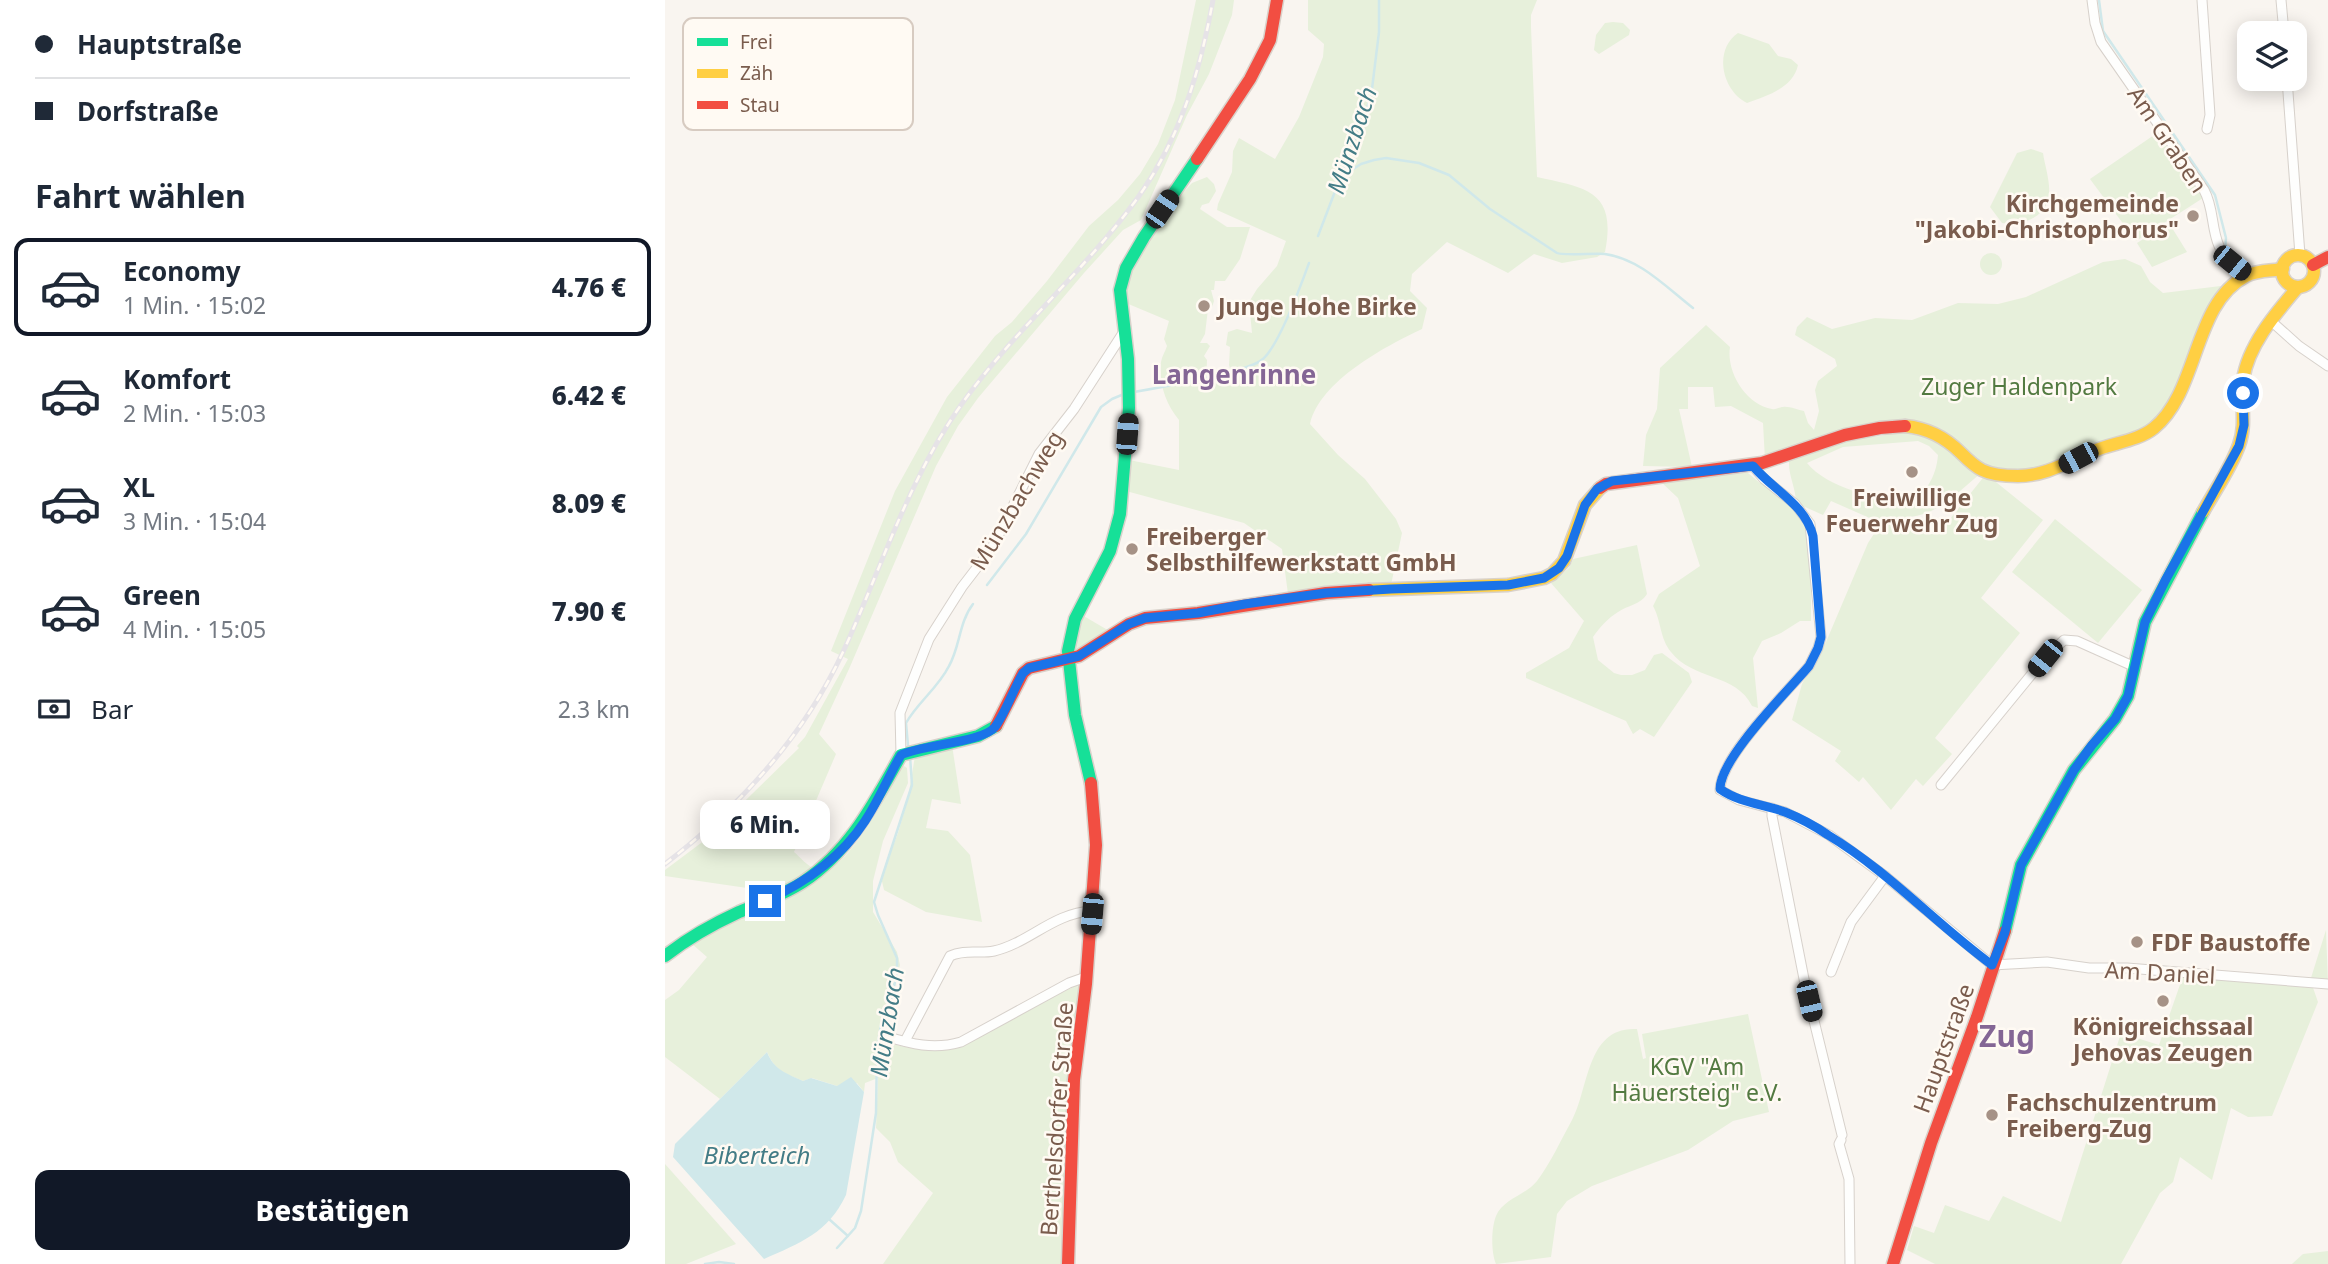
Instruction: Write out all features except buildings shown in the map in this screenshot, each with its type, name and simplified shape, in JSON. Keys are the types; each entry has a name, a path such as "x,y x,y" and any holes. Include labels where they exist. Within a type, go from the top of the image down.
{"street":[{"name":"Berthelsdorfer Straße","path":"1068,1264 1075,1080 1096,845 1091,782 1075,715 1068,659 1075,619 1109,551 1120,514 1129,408 1120,290 1126,268 1144,237 1253,74 1270,40 1276,0"},
{"name":"Am Graben","path":"2092,0 2101,42 2204,190 2212,209 2214,232 2219,246 2245,276"},
{"path":"2202,0 2210,116 2207,129"},
{"path":"2281,0 2283,21"},
{"path":"2288,91 2300,256"},
{"path":"2300,256 2313,265 2314,274 2310,281 2293,285 2283,276 2283,269 2289,258 2300,256"},
{"path":"2313,265 2328,257"},
{"path":"665,956 697,934 791,889 821,868 853,838 907,752 977,737 990,731 998,723 1023,673 1036,665 1079,656 1129,624 1145,618 1198,613 1326,593 1532,582 1552,574 1559,568 1569,550 1585,505 1597,489 1612,481 1753,466 1781,459 1830,439 1895,426 1924,427 1950,442 1969,461 1984,471 2016,477 2040,475 2091,452 2154,429 2174,403 2218,302 2245,276 2283,269"},
{"name":"Hauptstraße","path":"1893,1264 1931,1143 2005,932 2021,865 2074,770 2115,719 2128,696 2145,622 2239,446 2244,425 2244,374 2247,365 2293,285"},
{"path":"2271,321 2299,346 2328,366"},
{"name":"Münzbachweg","path":"907,752 900,713 929,639 962,587 992,548 1038,454 1074,409 1125,330"},
{"path":"1753,466 1764,480 1795,504 1810,524 1821,628 1818,648 1809,666 1733,757 1722,777 1720,789 1729,796 1803,820 1829,835 1885,876 1992,965"},
{"path":"1941,785 2045,658 2064,640 2077,641 2135,667"},
{"path":"1772,808 1805,984 1849,1179 1850,1264"},
{"path":"1831,972 1851,922 1885,876"},
{"path":"905,1041 950,956 996,951 1071,914 1092,911"},
{"name":"Am Daniel","path":"1992,965 2047,962 2088,968 2146,969 2328,984"},
{"name":"Berthelsdorfer Straße","path":"885,1036 934,1047 961,1042 1069,983 1086,977"}],"green space":[{"path":"1196,0 1234,0 1232,15 1209,74 1187,115 1141,220 1123,230 1084,273 978,398 958,426 936,466 819,734 836,754 794,852 813,868 828,869 840,861 853,847 877,810 901,764 907,768 908,783 883,841 873,881 873,912 897,952 900,965 882,1041 915,1048 949,1049 1081,983 1064,1180 1065,1264 883,1264 933,1193 898,1162 890,1142 876,1128 878,1078 865,1083 864,1092 857,1083 837,1086 812,1078 803,1081 777,1068 767,1052 720,1099 665,1057 665,1000 679,990 707,957 684,937 775,892 665,876 665,870 705,840 799,748 797,746 805,737 848,659 831,651 895,491 947,397 995,336 1012,322 1047,281 1089,226 1118,200 1140,174 1158,144 1175,100"},
{"path":"1308,0 1537,0 1531,15 1531,27 1537,177 1584,189 1594,196 1602,204 1608,232 1605,252 1597,257 1562,263 1534,254 1508,273 1447,242 1412,274 1410,291 1427,308 1422,329 1355,367 1326,394 1316,408 1310,424 1338,455 1365,479 1396,519 1402,533 1391,585 1288,594 1282,549 1244,523 1126,491 1129,460 1179,470 1179,420 1167,400 1161,378 1161,362 1167,346 1164,339 1169,321 1126,303 1125,288 1132,265 1177,199 1192,183 1207,177 1214,184 1216,191 1209,203 1202,205 1200,209 1227,227 1250,227 1240,259 1225,281 1215,281 1214,290 1211,290 1214,301 1208,309 1205,334 1200,343 1210,346 1204,356 1207,360 1206,383 1232,376 1229,365 1230,347 1226,345 1228,332 1237,329 1252,333 1249,302 1277,266 1286,241 1217,210 1218,204 1232,172 1233,151 1239,138 1275,159 1299,117 1323,57 1324,44 1308,30"},
{"path":"1605,23 1623,23 1630,30 1629,35 1599,54 1594,50 1596,35"},
{"path":"1738,33 1769,44 1778,56 1791,59 1798,65 1791,80 1771,94 1747,103 1738,97 1727,80 1723,59 1730,40"},
{"path":"2157,133 2203,198 2136,241 2090,179"},
{"path":"2031,149 2043,153 2049,188 2046,206 2030,220 2002,223 1990,207 2017,153"},
{"path":"2169,223 2187,252 2152,267 2137,243"},
{"path":"1991,253 1999,256 2002,264 1999,272 1991,275 1983,272 1980,264 1983,256"},
{"name":"Zuger Haldenpark","path":"2125,259 2141,266 2150,282 2163,293 2229,285 2172,402 2152,428 2040,470 2016,473 1994,469 1970,460 1951,441 1895,424 1765,460 1763,423 1731,406 1715,407 1713,387 1688,387 1688,409 1679,409 1692,467 1643,466 1646,435 1657,409 1660,368 1706,325 1730,347 1731,367 1746,394 1772,409 1785,407 1804,411 1814,430 1819,411 1815,390 1818,381 1837,366 1835,359 1795,335 1797,327 1807,317 1832,329 1875,318 1912,320 1958,303 1998,304 2026,297 2103,262"},
{"path":"1910,430 1937,438 1981,473 1939,507 1908,520 1946,524 1986,474 2043,520 1981,598 2020,633 1935,738 1952,754 1923,786 1916,779 1891,810 1863,777 1859,782 1835,761 1841,751 1792,720 1802,684 1826,642 1868,543 1881,523 1831,501 1823,515 1796,503 1789,460 1832,440 1881,436","holes":["1918,441 1929,446 1938,455 1935,471 1924,490 1906,505 1839,485 1816,472 1807,463 1843,447"]},
{"path":"1742,471 1762,482 1797,512 1805,523 1810,555 1811,621 1800,621 1762,641 1753,658 1758,708 1752,706 1736,688 1680,661 1665,641 1653,606 1659,594 1700,566 1678,498 1660,481"},
{"path":"2055,519 2142,590 2098,643 2012,572"},
{"path":"1637,545 1647,594 1611,617 1593,637 1598,660 1614,673 1632,675 1645,670 1654,655 1662,653 1689,673 1692,682 1654,737 1640,729 1633,734 1626,721 1526,678 1526,673 1569,648 1584,621 1551,583 1569,568 1573,559"},
{"path":"1082,615 1111,632 1078,653 1074,651"},
{"path":"952,745 961,804 932,799 926,828 948,831 970,855 982,922 926,912 884,890 881,877 908,798 915,756"},
{"path":"2326,930 2328,984 2311,982 2318,1002 2272,1116 2248,1117 2231,1108 2212,1180 2180,1157 2173,1182 2160,1193 2121,1264 1935,1264 1907,1250 1914,1226 1934,1233 1945,1205 1989,1221 2003,1196 2061,1222 2121,1033 2159,1045 2183,976 2195,980 2216,977 2310,981"},
{"name":"KGV \"Am Häuersteig\" e.V.","path":"1748,1014 1769,1112 1733,1121 1688,1150 1592,1186 1567,1201 1557,1214 1551,1257 1496,1264 1492,1240 1496,1216 1504,1205 1532,1186 1546,1167 1578,1107 1592,1062 1608,1038 1620,1031 1637,1029 1643,1059 1646,1058 1642,1034"},
{"path":"665,1164 736,1244 686,1264 665,1264"},
{"path":"2328,1251 2328,1264 2292,1264 2303,1254"}],"water":[{"name":"Biberteich","path":"767,1052 777,1067 803,1081 811,1078 837,1086 851,1077 864,1092 846,1195 839,1208 822,1228 812,1235 764,1259 673,1157 675,1144"}],"waterway":[{"name":"Münzbach","path":"1318,236 1371,97 1379,32 1379,0"},
{"path":"2099,0 2103,31 2215,195 2226,238 2225,250"},
{"path":"1341,177 1361,164 1374,160 1386,158 1419,163 1449,175 1490,209 1557,253 1605,254 1618,257 1652,275 1693,308"},
{"name":"Münzbach","path":"1134,392 1222,374 1263,359 1283,328 1309,263"},
{"name":"Münzbach","path":"987,585 1026,534 1101,407 1124,394"},
{"name":"Münzbach","path":"908,745 906,723 949,666 968,611 973,604"},
{"name":"Münzbach","path":"837,1248 855,1228 861,1211 876,1113 877,1048 897,972 897,958 874,902 912,785 910,756"},
{"path":"830,1220 848,1236"},
{"name":"Münzbach","path":"705,1264 734,1264"}],"railway":[{"path":"665,864 743,795 789,742 809,713 843,652 910,494 942,434 982,378 1118,223 1154,173 1187,102 1202,52 1213,0"}],"traffic: fast":[{"path":"1091,783 1075,715 1068,651 1075,619 1110,551 1120,514 1129,408 1128,359 1120,290 1126,268 1144,237 1197,159"},
{"path":"2005,931 2021,865 2074,770 2115,719 2128,696 2145,622 2203,512"},
{"path":"665,956 710,926 788,891 820,870 848,841 901,755 978,736 996,726"}],"traffic: slow":[{"path":"2298,255 2309,260 2314,271 2309,282 2298,287 2287,282 2282,271 2287,260 2298,255"},
{"path":"1905,426 1929,431 1942,438 1982,470 2009,476 2048,471 2101,448 2140,436 2154,428 2169,412 2189,371 2205,326 2229,289 2250,274 2283,269"},
{"path":"2203,512 2239,445 2243,429 2243,380 2251,354 2264,330 2298,287"},
{"path":"1369,590 1508,585 1544,578 1552,574 1564,561 1585,505 1600,488"}],"traffic: jam":[{"path":"1197,159 1250,79 1270,40 1277,0"},
{"path":"2313,265 2328,257"},
{"path":"1600,488 1606,484 1762,463 1845,435 1905,426"},
{"path":"996,726 1023,673 1029,668 1079,656 1129,624 1145,618 1198,613 1326,593 1369,590"},
{"path":"1068,1264 1074,1080 1086,984 1096,845 1091,783"},
{"path":"1893,1264 1931,1143 2005,931"}],"place":[{"name":"Kirchgemeinde \"Jakobi-Christophorus\"","path":"2193,216"},
{"name":"Junge Hohe Birke","path":"1204,306"},
{"name":"Freiwillige Feuerwehr Zug","path":"1912,472"},
{"name":"Freiberger Selbsthilfewerkstatt GmbH","path":"1132,549"},
{"name":"FDF Baustoffe","path":"2137,942"},
{"name":"Königreichssaal Jehovas Zeugen","path":"2163,1001"},
{"name":"Fachschulzentrum Freiberg-Zug","path":"1992,1115"}],"district":[{"name":"Langenrinne","path":"1234,374"},
{"name":"Zug","path":"2007,1035"}],"route":[{"path":"765,901 804,882 841,851 866,820 901,755 936,744 977,737 990,731 998,723 1023,673 1029,668 1079,656 1138,620 1326,593 1532,582 1552,574 1559,568 1569,550 1585,505 1597,489 1606,484 1612,481 1753,466 1764,480 1795,504 1810,524 1821,637 1809,666 1733,757 1722,777 1720,789 1739,800 1785,812 1829,835 1885,876 1992,965 2000,950 2021,865 2074,770 2115,719 2128,696 2145,622 2239,446 2244,425 2243,393"}]}
